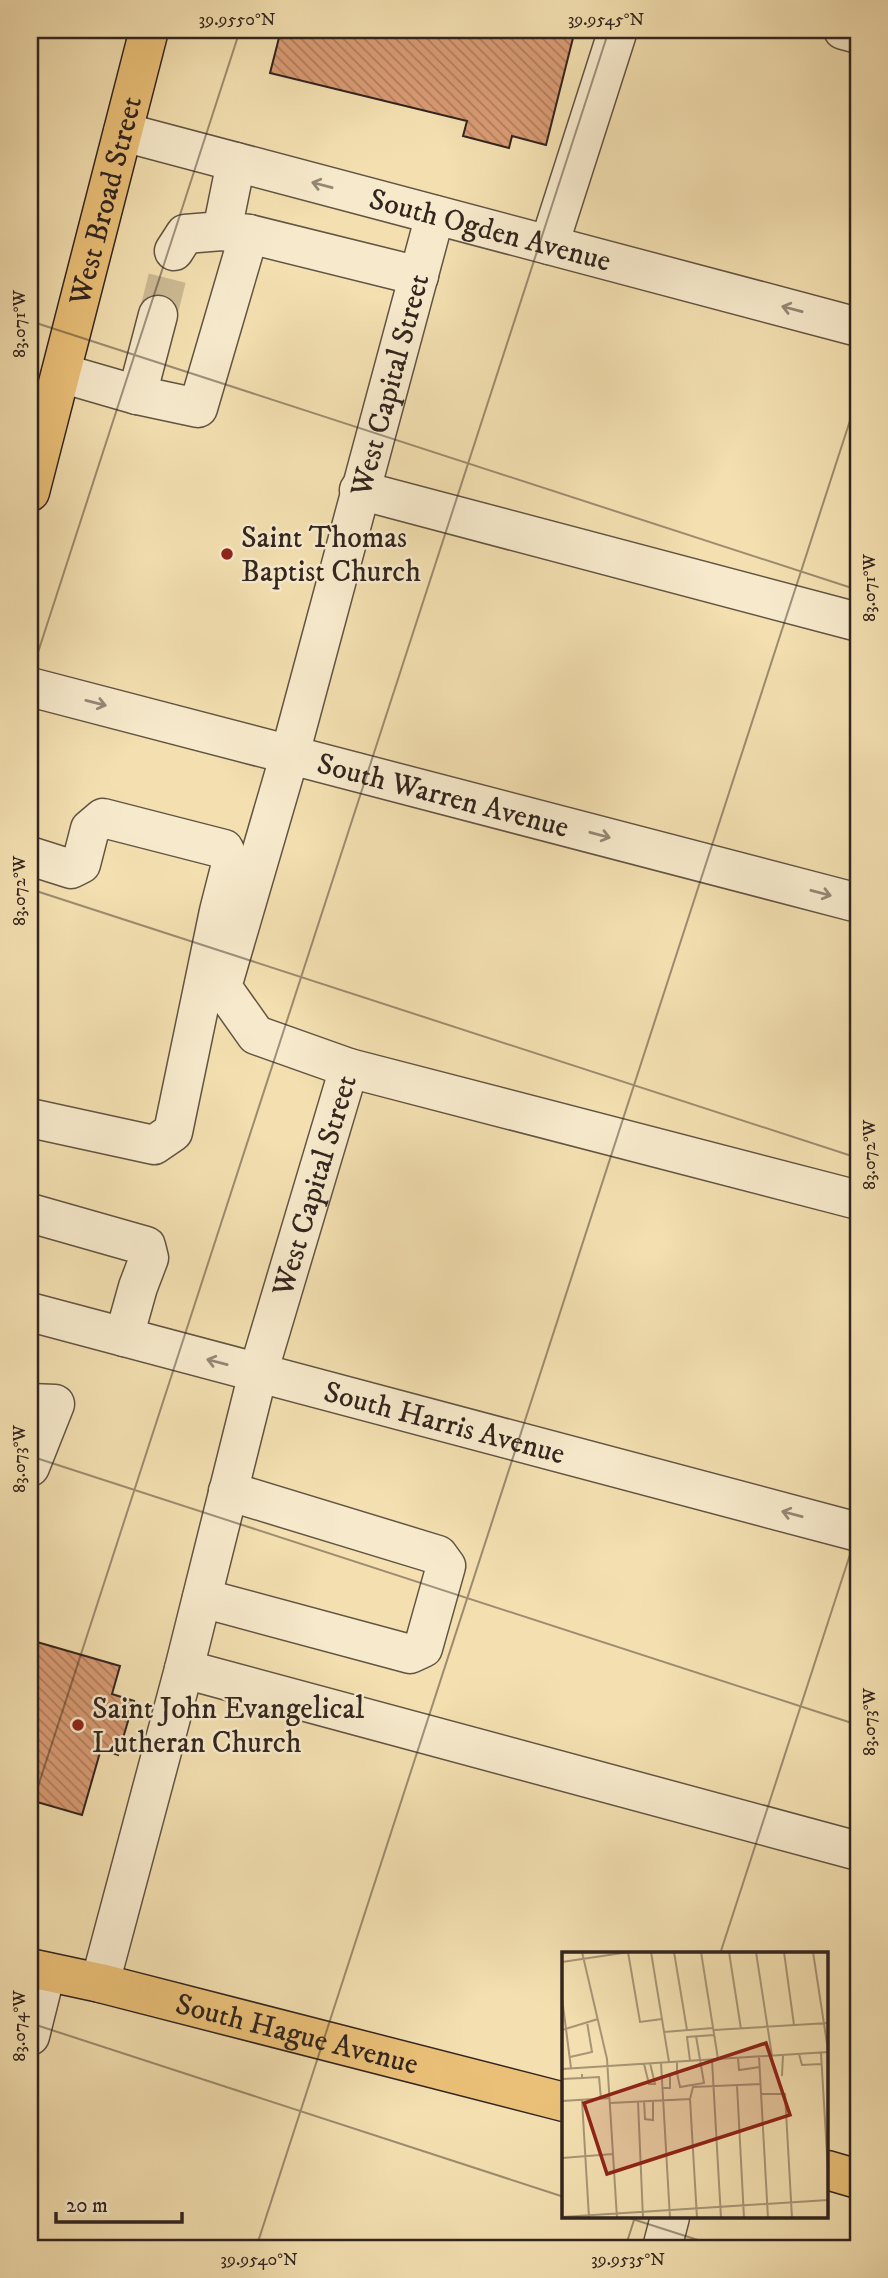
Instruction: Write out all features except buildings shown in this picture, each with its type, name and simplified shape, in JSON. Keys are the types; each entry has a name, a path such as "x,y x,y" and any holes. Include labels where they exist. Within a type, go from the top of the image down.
{"main road":[{"name":"West Broad Street","path":"30,492 149,30"},
{"name":"South Hague Avenue","path":"38,1970 100,1983 562,2101"},
{"path":"828,2170 858,2179"}],"street":[{"path":"549,245 618,30"},
{"path":"843,30 858,34"},
{"name":"South Ogden Avenue","path":"123,132 858,327"},
{"path":"61,373 137,395 198,408 235,233 236,162"},
{"name":"West Capital Street","path":"100,1983 184,1669 258,1373 349,1068 256,1035 222,987 290,754 435,215"},
{"path":"174,251 185,234 235,233 419,276"},
{"path":"137,395 158,315"},
{"path":"359,490 858,622"},
{"name":"South Warren Avenue","path":"30,687 858,903"},
{"path":"30,856 71,869 81,864 90,829 103,818 224,849 231,864 173,1132 154,1145 30,1118"},
{"path":"349,1068 858,1200"},
{"path":"30,1213 146,1246 149,1258 124,1337"},
{"name":"South Harris Avenue","path":"32,1320 124,1337 858,1532"},
{"path":"30,1403 55,1404 30,1467"},
{"path":"202,1598 410,1654 423,1648 446,1566 438,1555 228,1491"},
{"path":"184,1669 858,1851"},
{"path":"30,2036 38,1970"},
{"path":"663,2248 670,2218"}],"tunnel":[{"path":"158,315 174,251"}],"place":[{"name":"Saint Thomas Baptist Church","path":"227,554"},
{"name":"Saint John Evangelical Lutheran Church","path":"78,1725"}]}
